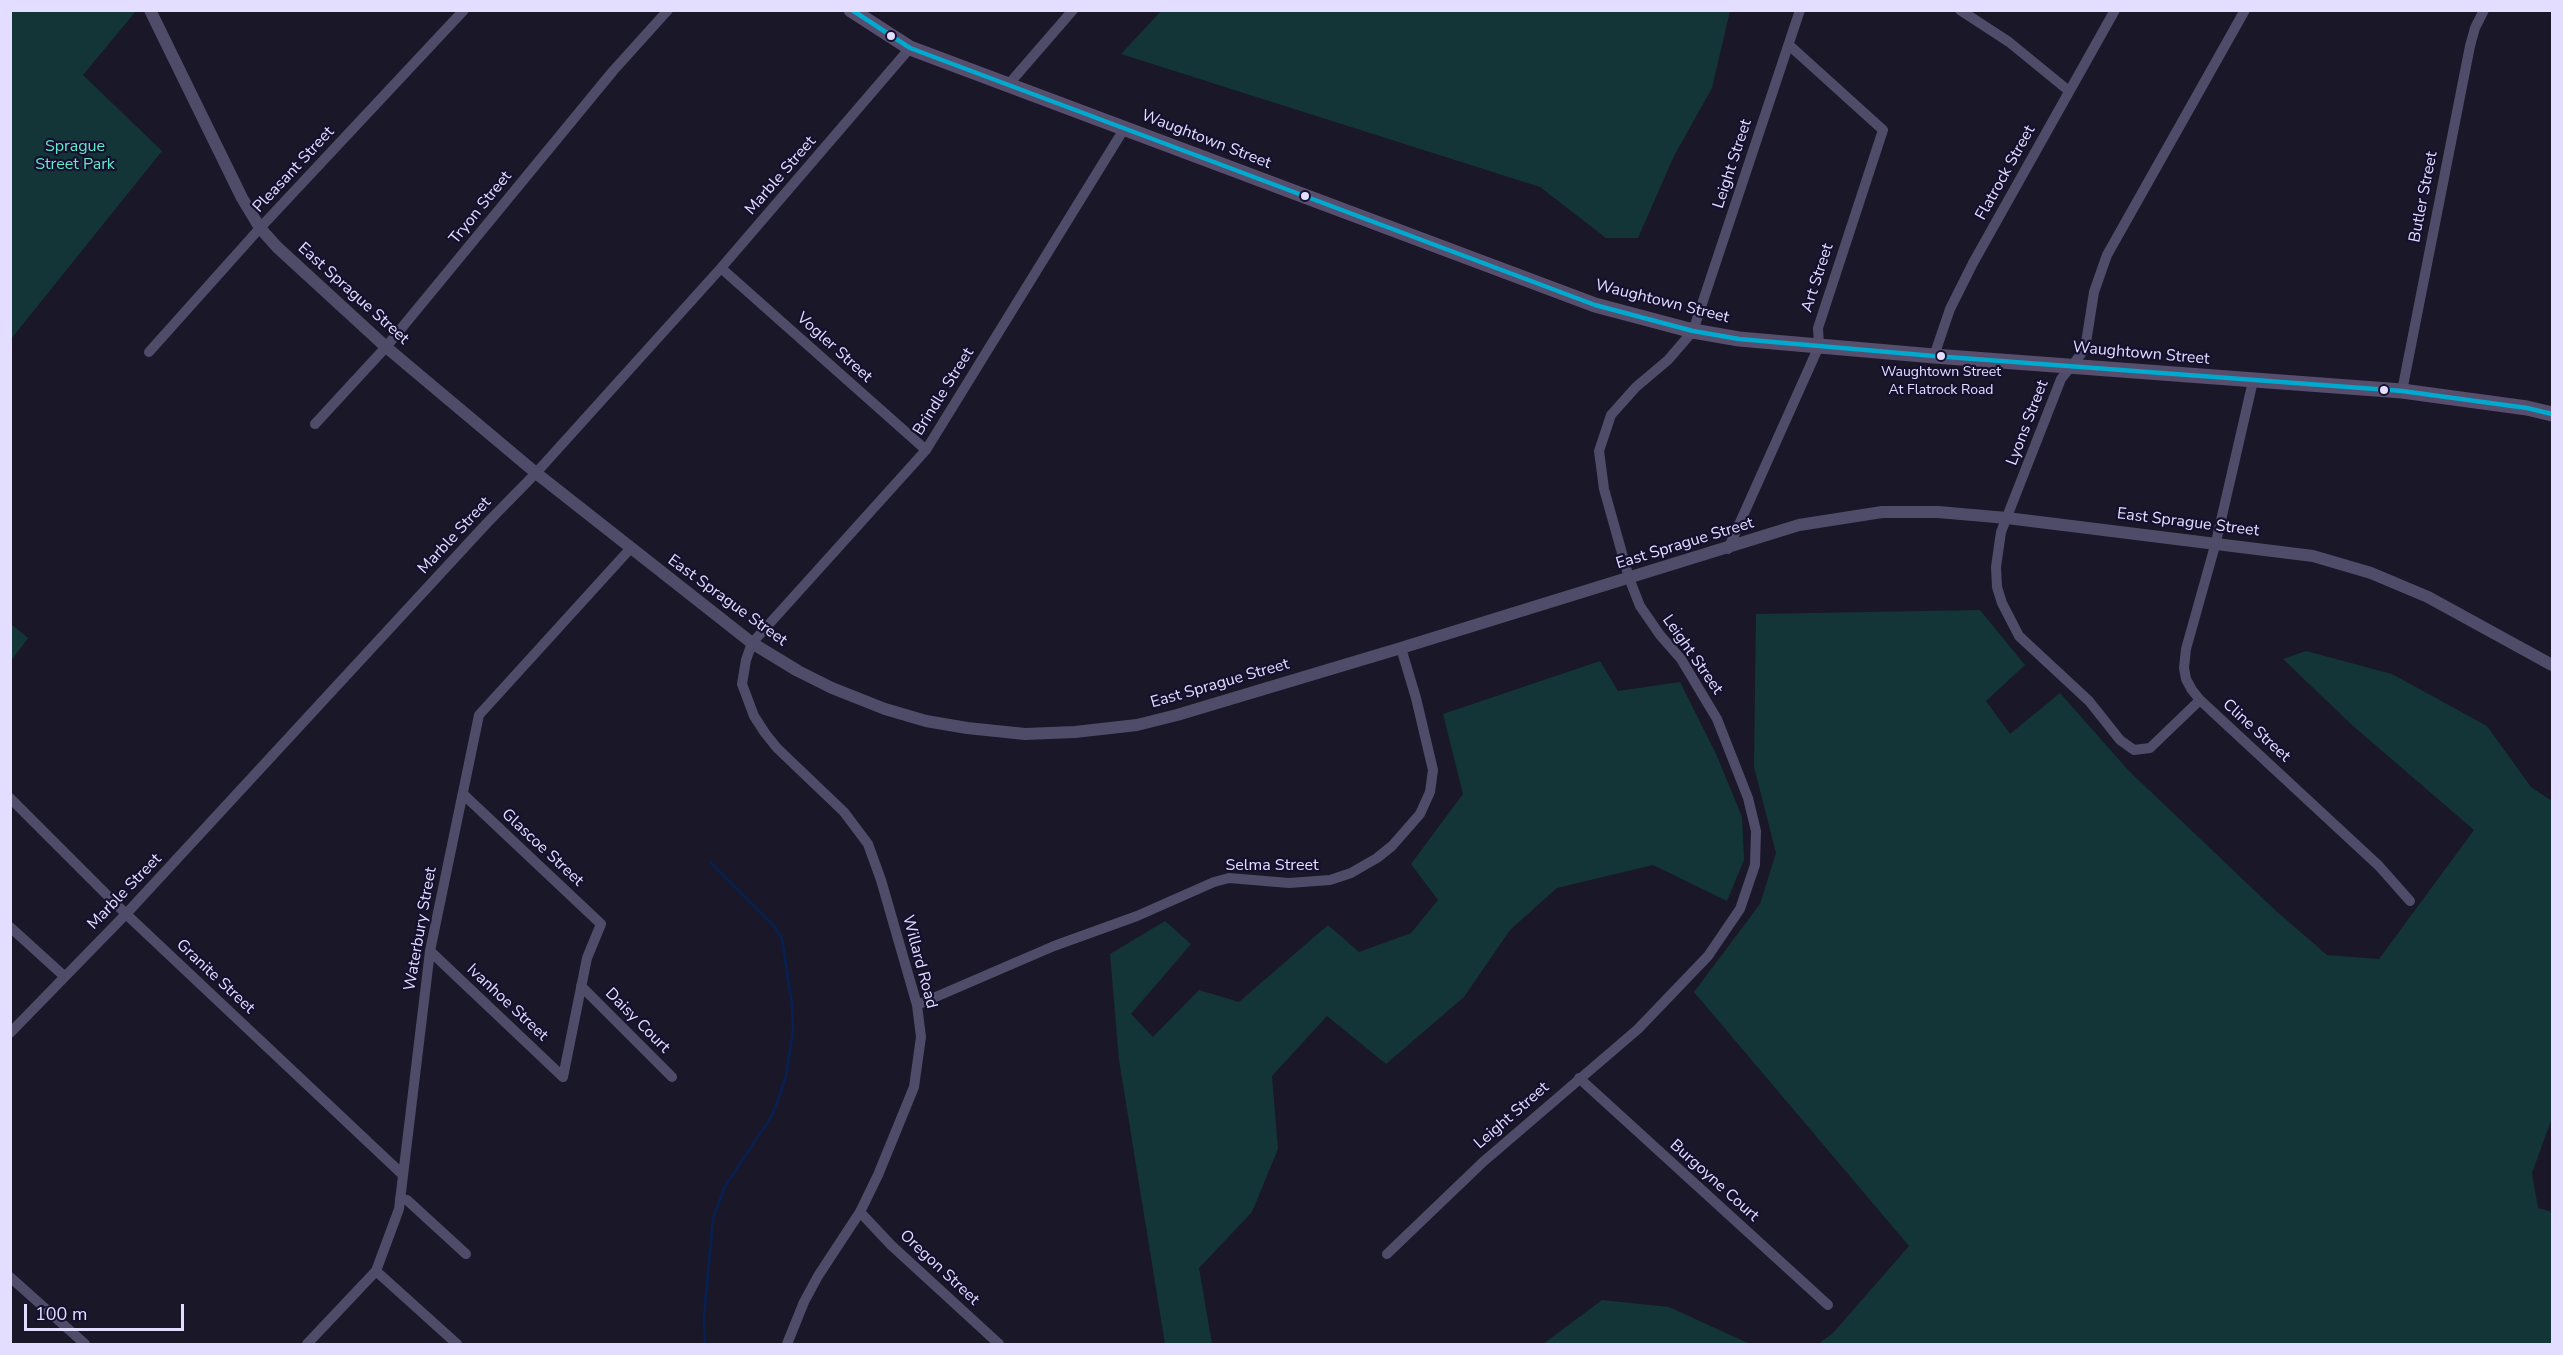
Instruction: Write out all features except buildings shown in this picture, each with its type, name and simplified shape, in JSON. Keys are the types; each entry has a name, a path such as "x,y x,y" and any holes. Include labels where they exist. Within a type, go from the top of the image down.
{"main road":[{"name":"Waughtown Street","path":"851,10 910,48 1595,305 1693,332 1739,339 1934,356 2402,391 2528,408 2553,414"}],"street":[{"name":"East Sprague Street","path":"150,10 242,198 260,228 386,347 536,473 752,643 798,671 885,709 926,721 967,728 1051,734 1137,725 1401,648 1728,549 1799,525 1882,512 1938,512 2007,518 2216,542 2313,556 2371,573 2428,597 2553,665"},
{"name":"Pleasant Street","path":"149,352 260,228 464,10"},
{"name":"Tryon Street","path":"315,424 386,347 613,71 669,10"},
{"path":"1008,85 1073,10"},
{"name":"Leight Street","path":"1387,1254 1443,1199 1579,1078 1638,1029 1708,956 1740,909 1755,865 1756,831 1748,798 1717,719 1681,659 1660,635 1640,606 1629,578 1604,489 1599,451 1611,415 1636,387 1668,360 1693,332 1800,10"},
{"path":"1960,10 2009,42 2069,91"},
{"name":"Flatrock Street","path":"1934,356 1950,309 1972,263 2115,10"},
{"name":"Lyons Street","path":"2200,700 2150,748 2134,750 2120,740 2089,701 2029,648 2012,625 1999,594 1996,567 2001,532 2061,379 2085,349 2094,292 2107,255 2245,10"},
{"name":"Butler Street","path":"2402,391 2470,46 2475,28 2484,10"},
{"name":"Art Street","path":"1728,549 1819,346 1818,328 1883,130 1789,45"},
{"name":"Marble Street","path":"10,1032 126,914 487,523 536,473 721,268 910,48"},
{"name":"Brindle Street","path":"752,643 926,450 1124,129"},
{"name":"Vogler Street","path":"721,268 926,450"},
{"name":"Cline Street","path":"2253,381 2216,542 2186,649 2184,668 2192,690 2200,700 2379,866 2410,901"},
{"name":"Waterbury Street","path":"307,1344 376,1270 392,1232 400,1198 430,951 479,715 630,549"},
{"name":"Willard Road","path":"752,643 746,660 742,684 754,716 777,748 844,812 868,844 881,880 917,1005 921,1037 914,1087 906,1110 860,1212 818,1276 804,1302 787,1344"},
{"name":"Selma Street","path":"917,1005 1054,946 1137,916 1214,882 1229,878 1289,884 1330,880 1351,873 1377,858 1392,846 1420,814 1430,792 1433,770 1416,698 1401,648"},
{"name":"Glascoe Street","path":"463,794 601,924 587,958 581,986"},
{"name":"Granite Street","path":"10,798 126,914 402,1174"},
{"path":"10,927 64,976"},
{"name":"Ivanhoe Street","path":"430,951 563,1077 581,986"},
{"name":"Daisy Court","path":"581,986 672,1077"},
{"name":"Burgoyne Court","path":"1579,1078 1828,1305"},
{"path":"400,1198 407,1200 466,1254"},
{"name":"Oregon Street","path":"860,1212 891,1245 999,1344"},
{"path":"376,1270 458,1344"},
{"path":"10,1277 85,1344"}],"green space":[{"name":"Sprague Street Park","path":"11,10 136,11 83,75 162,151 11,339"},
{"path":"1161,11 1730,11 1712,88 1674,156 1638,238 1606,238 1540,187 1121,54"},
{"path":"1980,610 2025,665 1986,701 2010,734 2060,693 2129,771 2276,911 2327,955 2379,959 2474,830 2352,725 2283,659 2306,651 2392,674 2487,726 2531,787 2552,801 2552,1118 2532,1173 2538,1208 2552,1212 2552,1344 1818,1344 1833,1333 1909,1246 1694,992 1760,904 1776,853 1754,767 1756,614"},
{"path":"11,624 28,638 11,661"},
{"path":"1600,661 1618,691 1680,682 1717,756 1742,817 1744,860 1727,901 1653,865 1557,888 1510,930 1464,997 1386,1064 1327,1016 1272,1076 1278,1149 1252,1212 1199,1268 1212,1344 1165,1344 1119,1060 1110,954 1165,921 1191,944 1131,1014 1153,1037 1199,990 1239,1002 1328,925 1359,952 1411,933 1438,900 1411,864 1463,794 1443,714"},
{"path":"1602,1300 1669,1307 1750,1344 1543,1344"}],"waterway":[{"path":"705,1344 704,1317 713,1219 725,1186 773,1114 786,1076 793,1031 792,1005 782,939 775,927 711,863"}],"transit line":[{"path":"852,10 910,48 1595,305 1693,331 1739,339 1934,356 2402,391 2527,408 2552,414"}],"place":[{"name":"Waughtown Street At Flatrock Road","path":"1941,356"}]}
